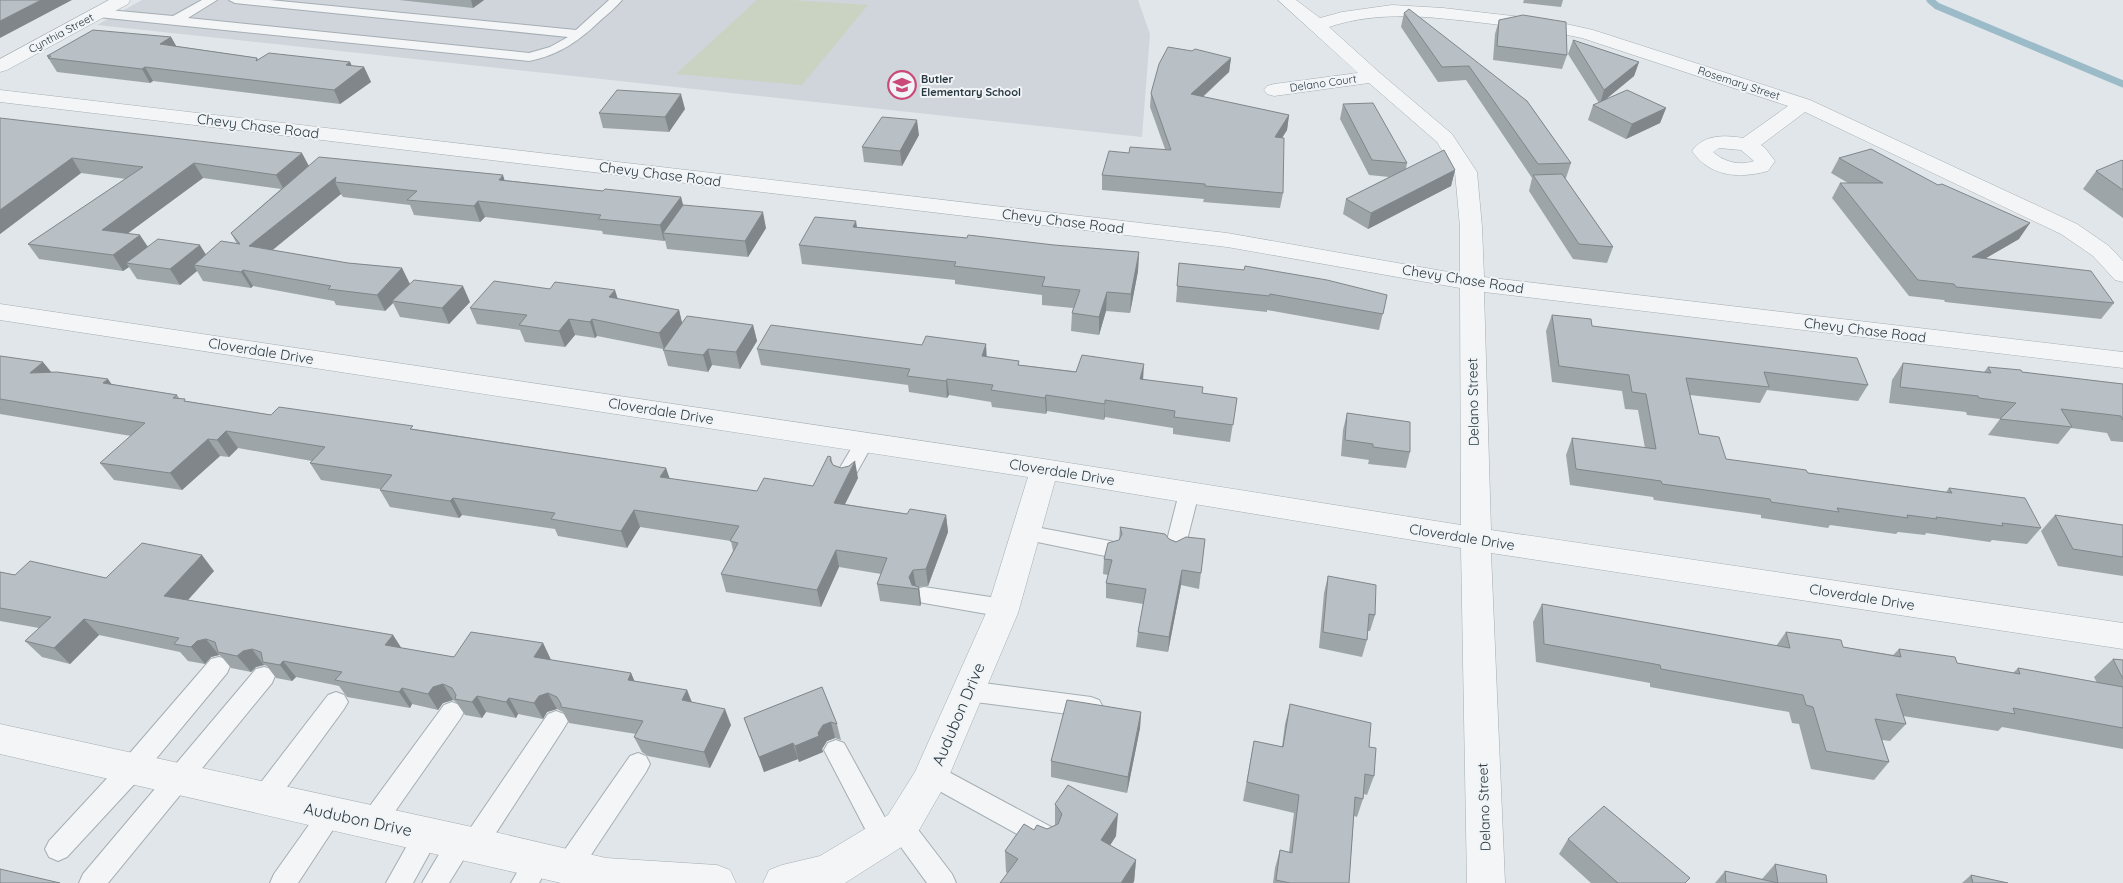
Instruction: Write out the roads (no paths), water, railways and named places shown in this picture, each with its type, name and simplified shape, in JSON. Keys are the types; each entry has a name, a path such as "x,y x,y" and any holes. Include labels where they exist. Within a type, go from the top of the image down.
{"street":[{"name":"Cynthia Street","path":"0,66 122,0"},
{"name":"Delano Street","path":"1286,0 1317,24 1373,76 1445,138 1466,172 1471,227 1476,539 1486,883"},
{"name":"Rosemary Street","path":"1317,24 1342,17 1392,10 1443,13 1548,25 1587,34 1803,104 2069,229 2101,251 2123,275"},
{"name":"Delano Court","path":"1274,90 1373,76"},
{"name":"Chevy Chase Road","path":"0,96 1227,240 1471,283 2123,360"},
{"path":"1748,145 1803,104"},
{"name":"Cloverdale Drive","path":"0,312 1044,469 1476,539 2123,636"},
{"name":"Audubon Drive","path":"782,883 816,879 892,833 932,774 1004,608 1044,469"},
{"name":"Audubon Drive","path":"0,739 454,840 544,870 655,881 717,883"}],"lane":[{"path":"175,20 211,0"},
{"path":"235,0 578,34"},
{"path":"98,13 530,57 553,52 578,34 616,0"},
{"path":"845,476 865,442"},
{"path":"1175,548 1190,492"},
{"path":"1025,533 1110,549"},
{"path":"924,595 1004,608"},
{"path":"58,849 132,769 219,666"},
{"path":"92,883 264,676"},
{"path":"968,691 1110,710"},
{"path":"264,798 336,702"},
{"path":"374,822 452,712"},
{"path":"399,883 454,840 556,721"},
{"path":"836,750 892,833 943,883"},
{"path":"544,870 638,764"},
{"path":"932,774 1047,838"},
{"path":"283,883 332,813"},
{"path":"435,883 454,840"}],"waterway":[{"path":"1930,0 1937,6 2123,84"}],"place":[{"name":"Butler Elementary School","path":"902,85"}]}
